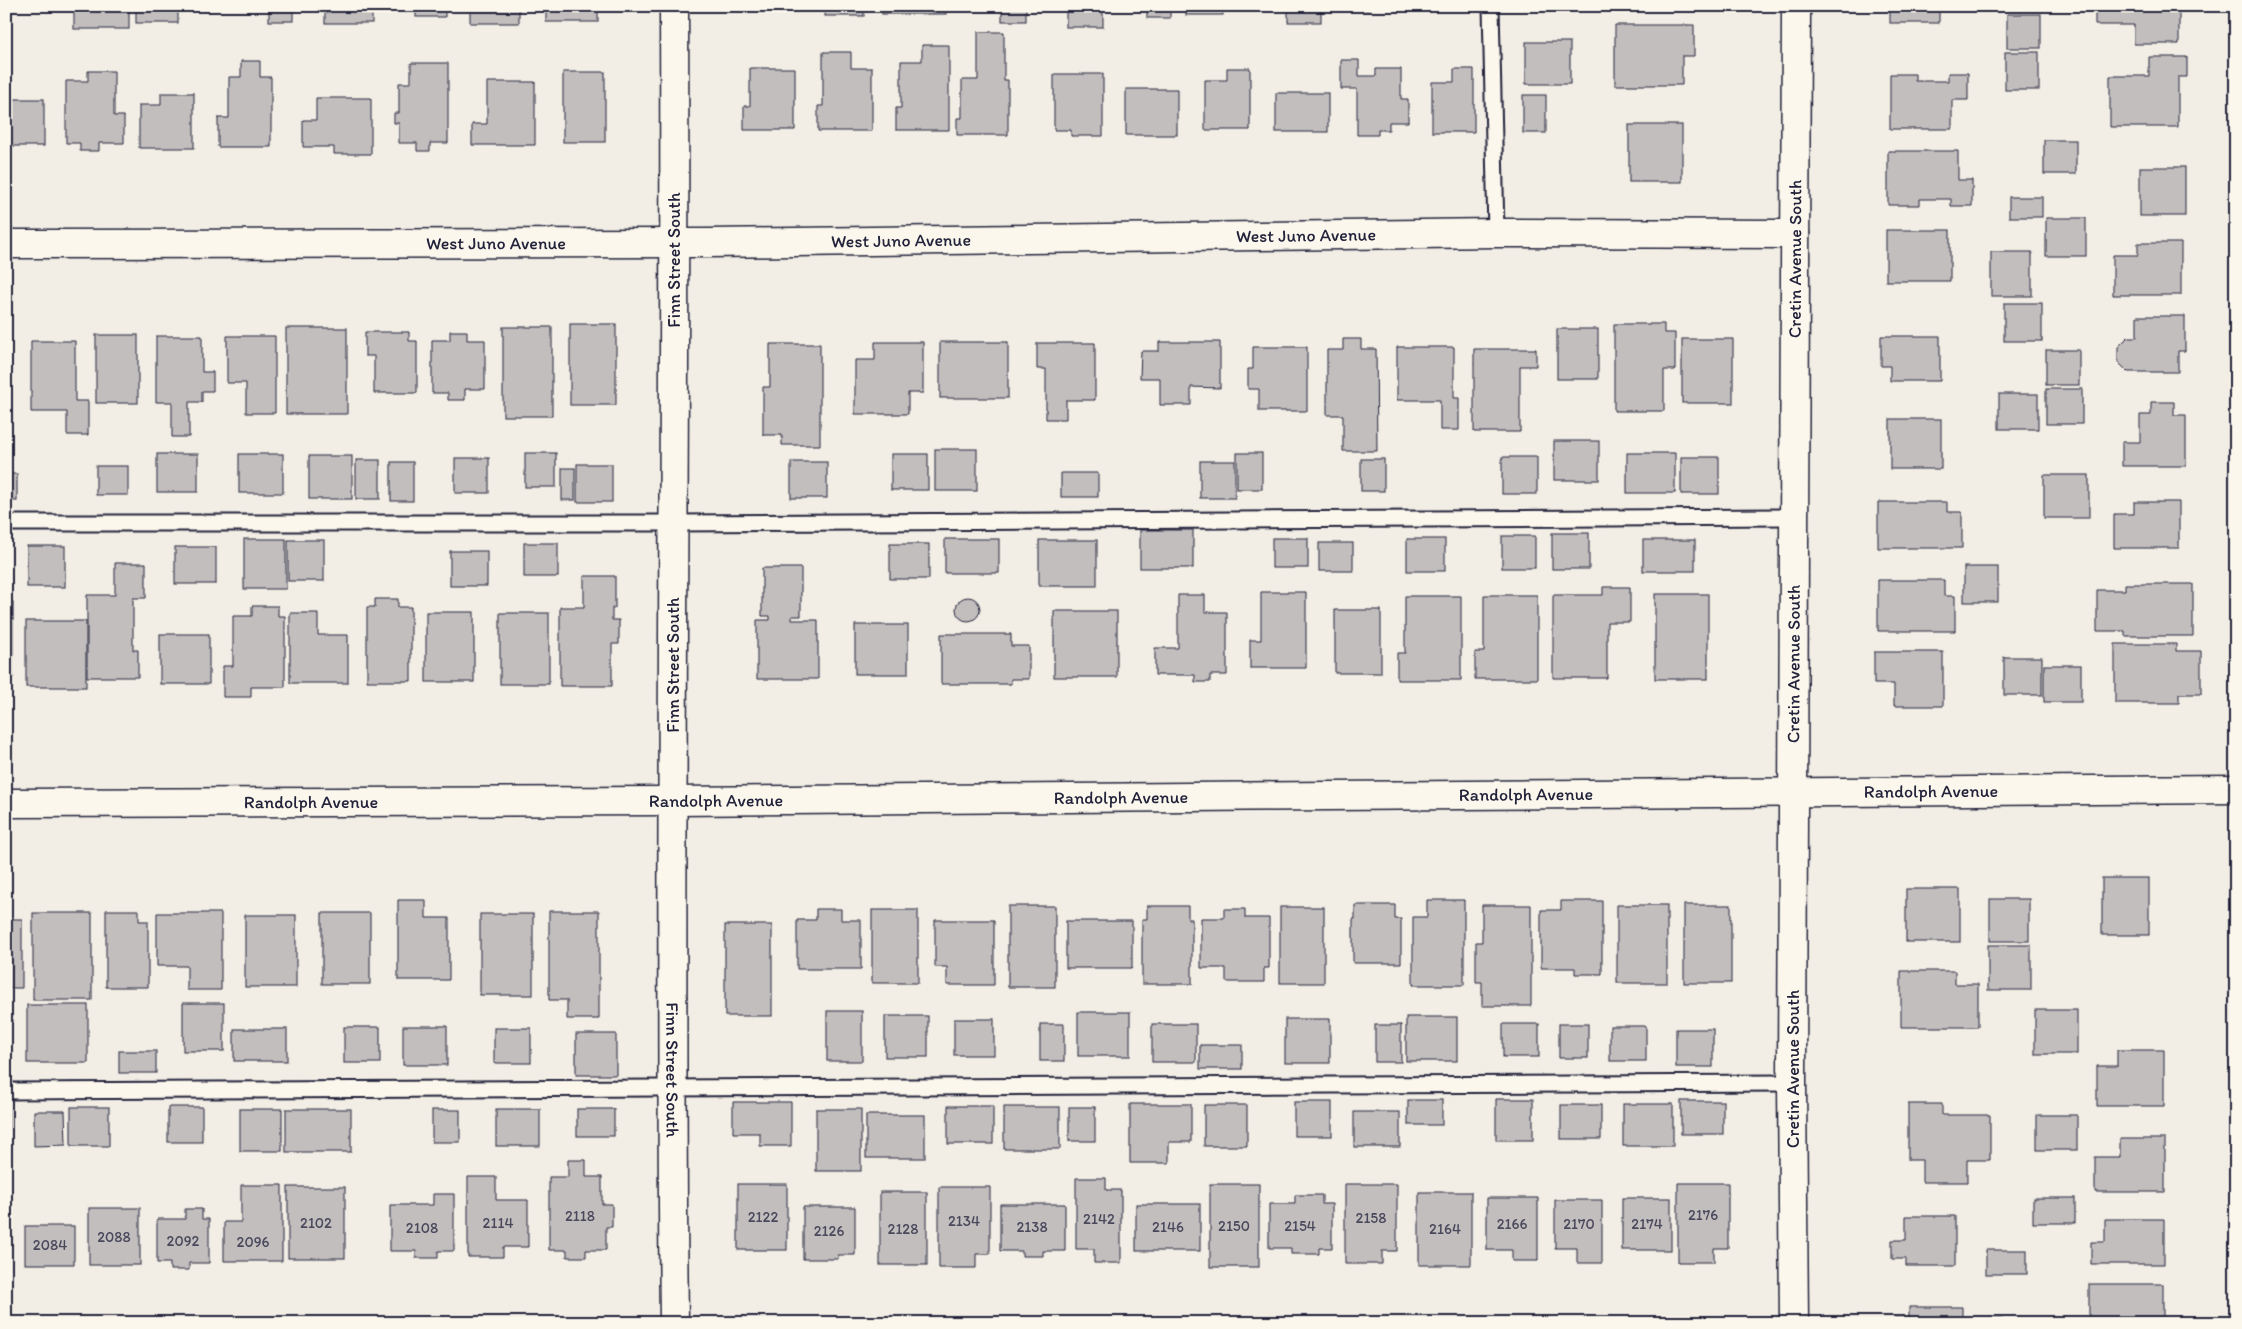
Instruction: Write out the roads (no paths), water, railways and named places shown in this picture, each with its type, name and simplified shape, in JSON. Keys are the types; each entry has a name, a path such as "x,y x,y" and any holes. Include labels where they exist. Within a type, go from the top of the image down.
{"street":[{"name":"Finn Street South","path":"674,6 675,242 671,1089 674,1323"},
{"name":"Cretin Avenue South","path":"1794,1323 1792,1083 1796,6"},
{"name":"West Juno Avenue","path":"6,244 675,242 1496,233 1795,234"},
{"name":"Randolph Avenue","path":"6,803 672,801 2236,789"}],"lane":[{"path":"1491,6 1496,233"},
{"path":"6,523 674,523 1794,517"},
{"path":"6,1091 1792,1083"}]}
